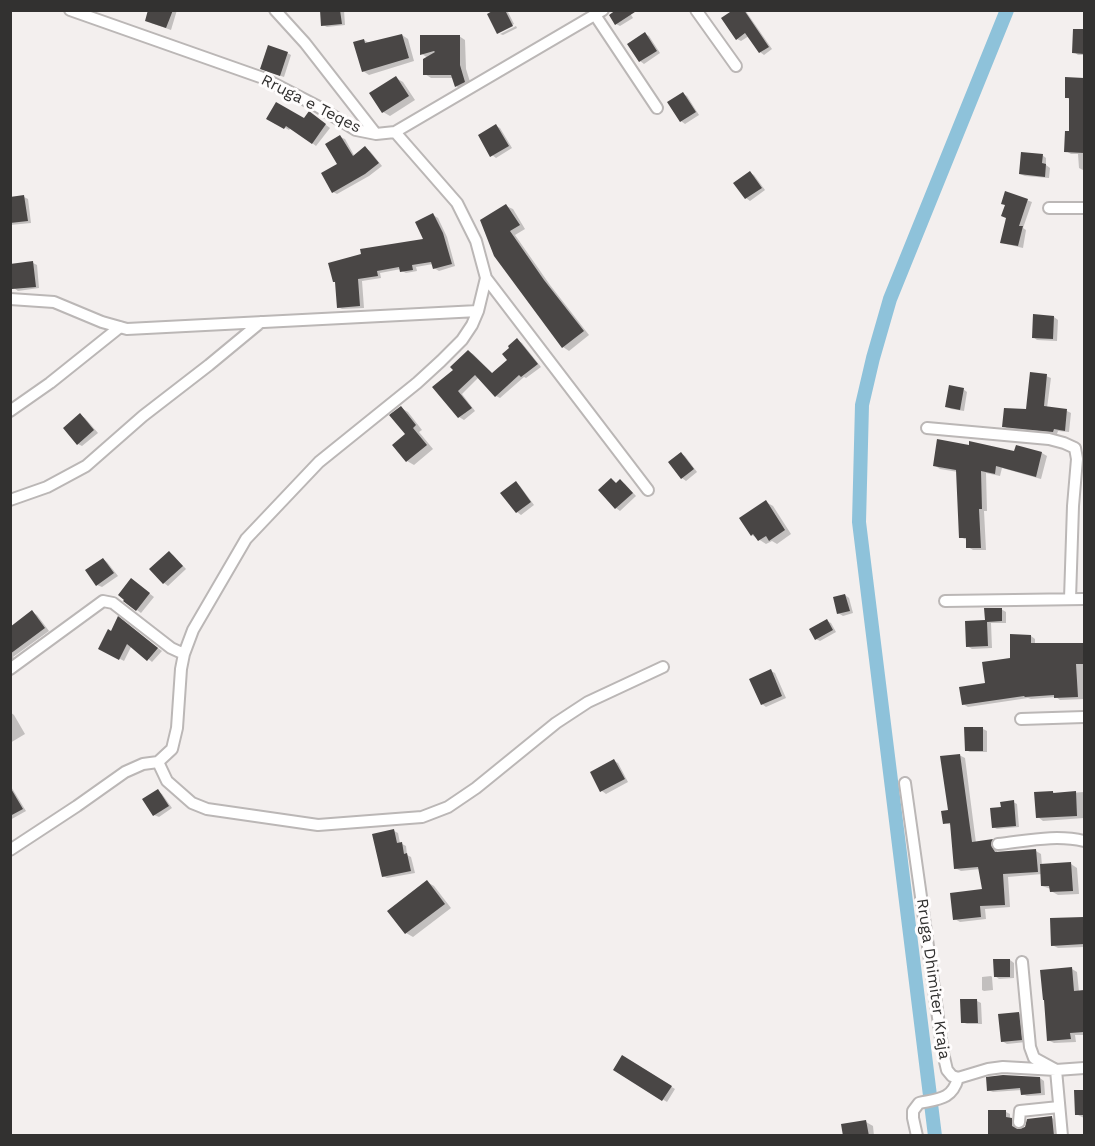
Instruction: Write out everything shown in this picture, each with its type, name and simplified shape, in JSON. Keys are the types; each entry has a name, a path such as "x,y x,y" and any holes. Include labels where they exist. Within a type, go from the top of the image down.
{"street":[{"name":"Rruga e Teqes","path":"70,10 263,78 317,106 356,130 376,134 395,132 599,13"},
{"path":"275,10 305,43 376,134"},
{"path":"696,10 736,66"},
{"path":"599,13 657,108"},
{"path":"395,132 457,203 476,241 486,278 648,490"},
{"path":"1049,208 1084,208"},
{"path":"10,850 125,772 143,764 158,762 172,749 177,728 184,654 193,630 246,539 319,462 417,383 462,340 472,326 478,311 486,278"},
{"path":"10,298 54,302 102,322 128,329 478,311"},
{"path":"10,500 47,487 86,466 143,416 261,322"},
{"path":"10,411 50,383 120,327"},
{"path":"927,428 1049,440 1075,448 1077,459 1073,506 1071,599"},
{"path":"945,602 1084,599"},
{"path":"10,669 103,601 113,603 171,648 184,654"},
{"path":"158,762 167,781 192,803 207,809 318,825 422,817 448,807 476,788 556,723 588,702 663,667"},
{"path":"1021,720 1084,717"},
{"name":"Rruga Dhimiter Kraja","path":"905,783 947,1070 952,1076 958,1078 988,1068 1056,1070 1084,1068"},
{"path":"998,844 1047,838 1073,838 1084,841"},
{"path":"1022,962 1030,1047 1034,1058 1056,1070 1062,1136"},
{"path":"917,1136 913,1111 919,1103 944,1098 952,1091 958,1078"},
{"path":"1020,1122 1020,1111 1059,1107"}],"building":[{"path":"148,10 173,10 166,28 145,21"},
{"path":"320,10 340,10 342,24 321,26"},
{"path":"494,10 505,10 513,26 497,34 487,14"},
{"path":"616,10 638,10 615,25 609,15"},
{"path":"733,10 744,10 769,47 759,53 745,33 736,40 721,18"},
{"path":"1073,29 1084,29 1084,54 1072,53"},
{"path":"645,32 657,51 639,62 627,44"},
{"path":"402,34 409,58 362,72 353,42 364,39 365,43"},
{"path":"420,35 460,35 460,65 465,82 455,87 451,75 423,75 423,59 435,52 420,55"},
{"path":"268,45 288,52 280,76 260,69"},
{"path":"396,76 409,96 382,113 369,93"},
{"path":"1065,77 1084,78 1084,153 1064,152 1065,131 1069,131 1069,98 1065,98"},
{"path":"683,92 696,112 680,122 667,102"},
{"path":"276,102 304,118 309,111 326,124 312,144 286,126 284,129 266,119"},
{"path":"496,124 509,146 490,157 478,135"},
{"path":"340,135 353,156 365,146 379,163 332,193 321,173 337,164 325,144"},
{"path":"1021,152 1043,154 1042,163 1046,164 1045,177 1019,174"},
{"path":"750,171 762,188 745,199 733,183"},
{"path":"1005,191 1028,199 1019,226 1023,226 1018,246 1000,243 1006,218 1001,216 1005,205 1001,204"},
{"path":"24,195 28,221 10,223 10,197"},
{"path":"506,204 520,225 510,231 544,280 584,331 562,348 494,256 480,220"},
{"path":"433,213 443,233 452,264 433,269 431,262 412,265 413,270 400,272 399,267 377,271 378,276 358,279 360,306 337,308 335,282 333,282 328,263 361,254 360,249 423,239 415,222"},
{"path":"33,261 36,287 12,289 10,264"},
{"path":"1033,314 1054,316 1053,339 1032,338"},
{"path":"517,338 538,364 521,377 519,375 495,397 475,375 458,391 472,408 458,418 432,387 453,370 450,367 468,350 492,373 507,360 502,354"},
{"path":"1030,372 1047,374 1044,406 1067,409 1065,431 1002,427 1004,408 1026,409"},
{"path":"949,385 964,388 960,410 945,407"},
{"path":"401,406 416,425 413,428 427,445 406,462 392,445 405,434 389,415"},
{"path":"80,413 94,430 77,445 63,428"},
{"path":"937,439 969,445 969,441 1014,451 1016,445 1042,452 1036,477 996,466 995,474 981,471 982,509 979,509 981,548 966,548 966,538 959,538 956,470 933,466"},
{"path":"681,452 694,469 681,479 668,462"},
{"path":"611,478 616,483 620,479 633,493 615,509 598,490"},
{"path":"516,481 531,502 516,513 500,493"},
{"path":"766,500 785,530 769,541 766,536 758,541 753,534 751,536 739,518"},
{"path":"169,551 183,566 163,584 149,569"},
{"path":"103,558 114,573 96,586 85,570"},
{"path":"131,578 150,593 136,611 118,595"},
{"path":"845,594 850,611 837,614 833,597"},
{"path":"984,608 1002,608 1002,621 987,622 988,646 966,647 965,621 985,620"},
{"path":"32,610 45,628 10,654 10,627"},
{"path":"118,616 158,648 147,661 127,644 119,660 98,649 108,629 111,631"},
{"path":"827,619 833,630 815,640 809,629"},
{"path":"1010,634 1031,635 1031,643 1084,643 1084,664 1076,664 1078,697 1024,696 962,705 959,687 985,683 982,662 1010,658"},
{"path":"771,669 782,696 761,705 749,679"},
{"path":"964,727 983,727 983,751 965,751"},
{"path":"960,754 972,842 993,839 991,845 995,852 1036,849 1038,872 1003,874 1005,905 980,906 981,917 953,920 950,893 982,889 978,867 954,869 950,823 943,824 941,811 948,810 940,756"},
{"path":"614,759 625,779 600,792 590,772"},
{"path":"10,787 23,809 10,816"},
{"path":"158,789 169,806 153,816 142,799"},
{"path":"1053,791 1053,793 1076,791 1077,816 1036,818 1034,792"},
{"path":"1014,800 1016,826 992,828 990,808 1001,807 1000,802"},
{"path":"394,829 397,843 402,842 404,854 407,853 411,871 382,877 372,834"},
{"path":"1071,862 1073,891 1050,892 1049,886 1041,886 1040,864"},
{"path":"427,880 445,904 405,934 387,911"},
{"path":"1084,917 1084,944 1051,946 1050,918"},
{"path":"993,959 1010,959 1010,977 994,977"},
{"path":"1072,967 1074,991 1084,990 1084,1032 1070,1033 1071,1039 1047,1041 1040,970"},
{"path":"960,999 977,999 978,1023 961,1023"},
{"path":"1019,1012 1022,1040 1001,1042 998,1014"},
{"path":"622,1055 672,1086 662,1101 613,1070"},
{"path":"1003,1075 1040,1077 1041,1093 1021,1095 1020,1088 987,1091 986,1077"},
{"path":"1074,1090 1084,1090 1084,1115 1075,1115"},
{"path":"988,1110 1006,1110 1006,1117 1012,1118 1012,1126 1018,1129 1025,1127 1027,1119 1052,1116 1054,1136 988,1136"},
{"path":"866,1120 869,1136 843,1136 841,1124"}],"waterway":[{"path":"935,1136 859,522 862,405 890,299 1007,10"}]}
